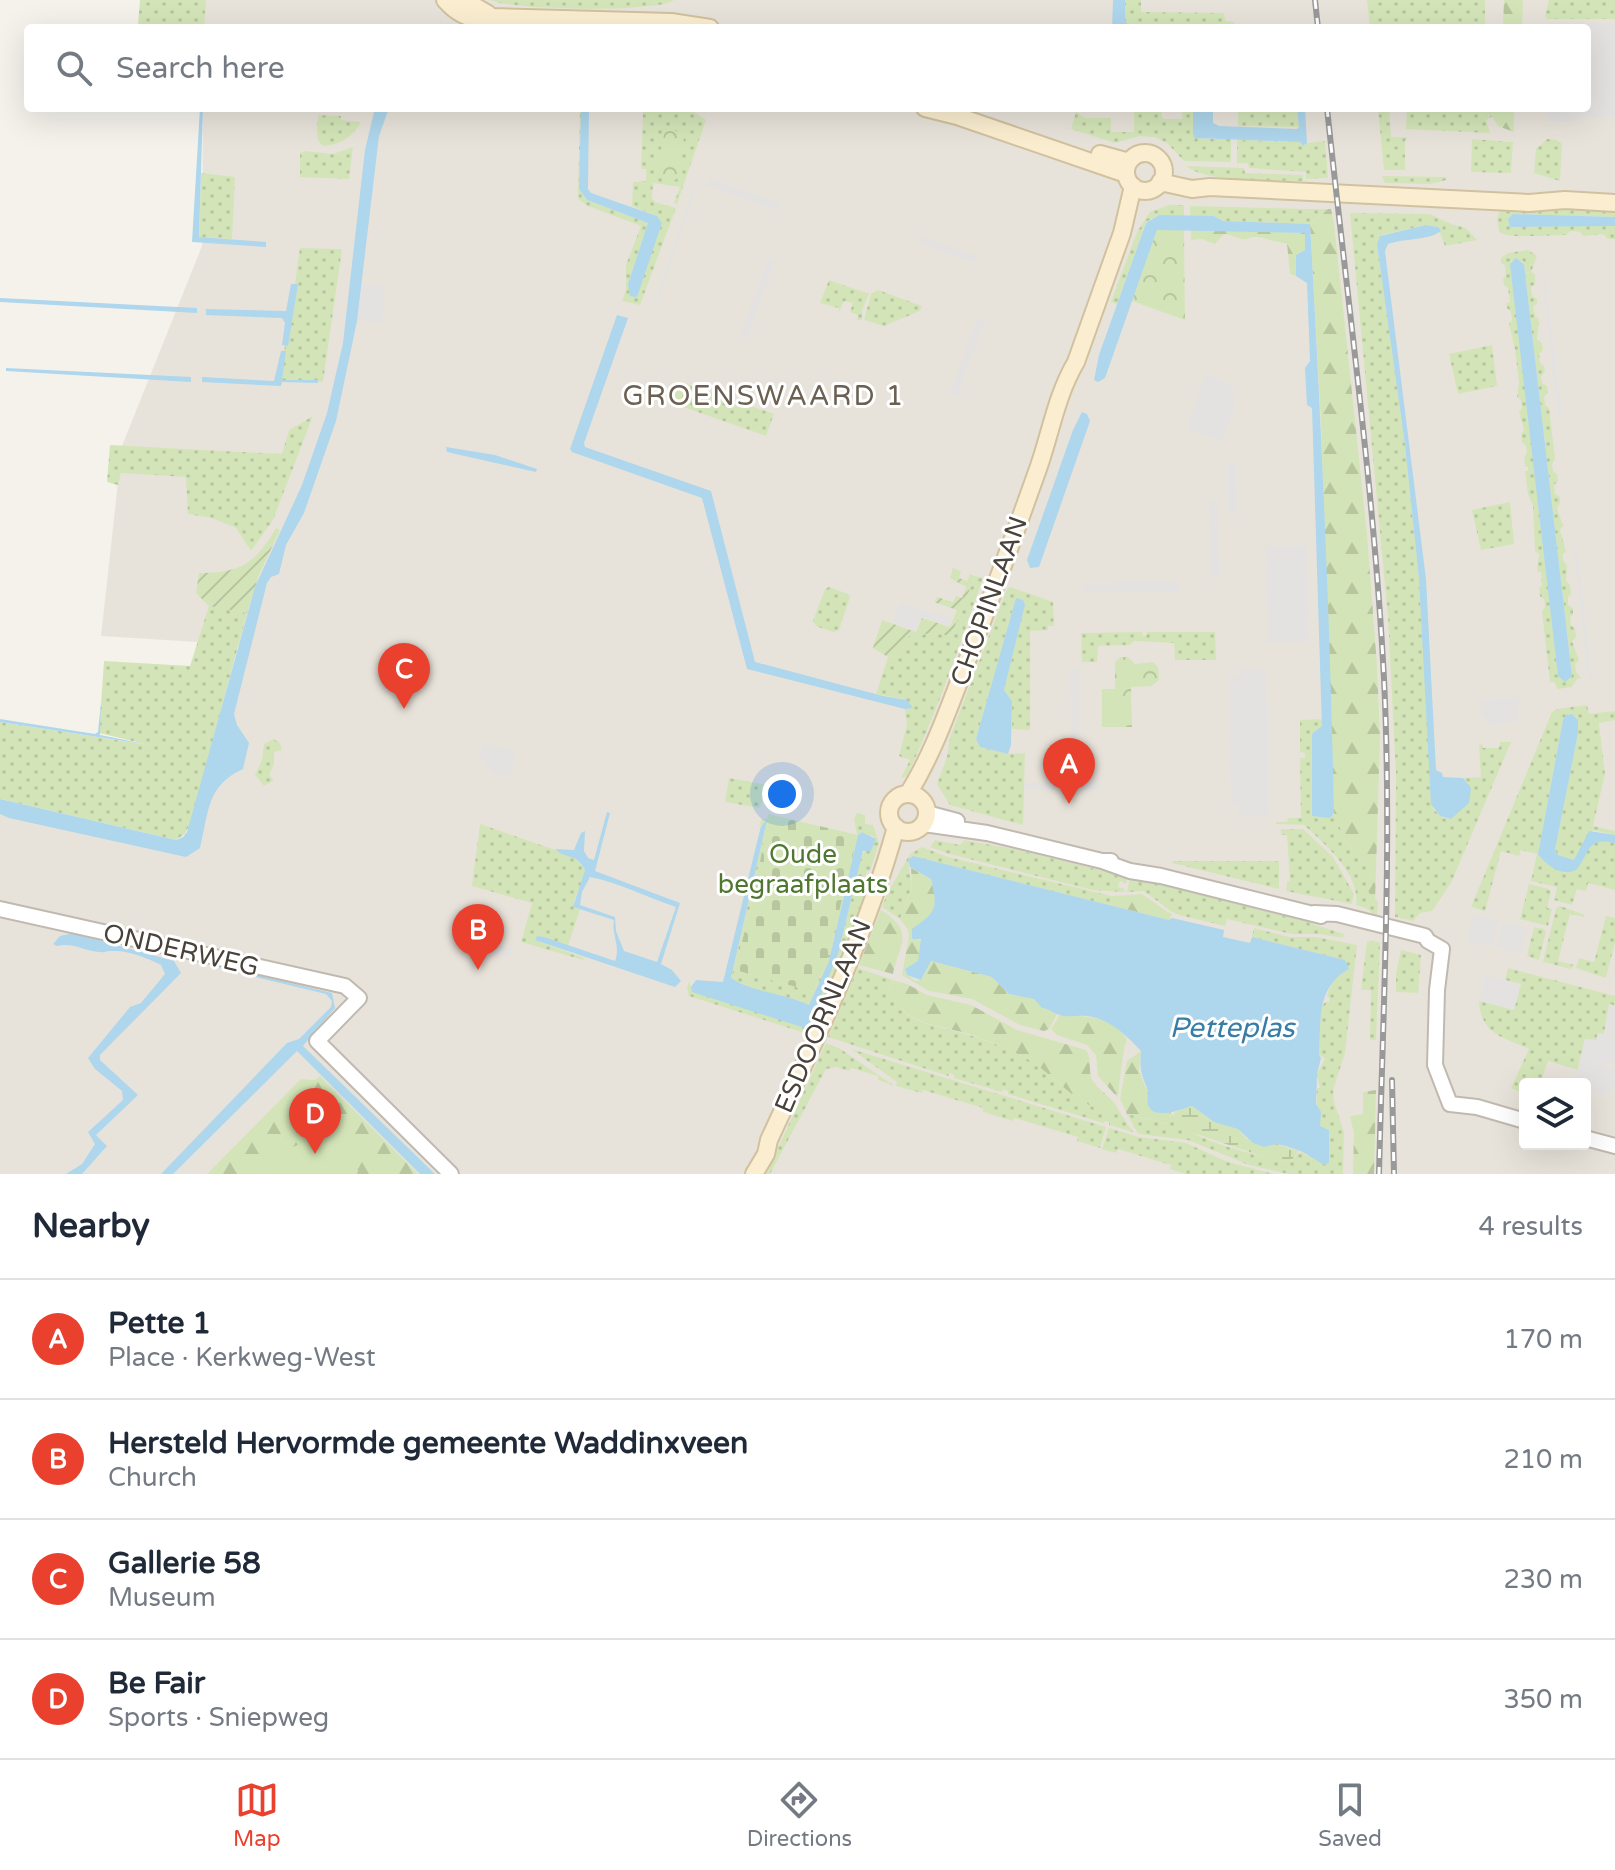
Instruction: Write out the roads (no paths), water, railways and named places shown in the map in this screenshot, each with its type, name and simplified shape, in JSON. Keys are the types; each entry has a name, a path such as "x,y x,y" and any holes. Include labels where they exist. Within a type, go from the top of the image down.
{"main road":[{"path":"454,3 475,19 629,20 662,12 683,13 705,24"},
{"path":"941,112 1143,178 1192,189 1210,187 1529,203 1565,200 1615,203"},
{"path":"962,112 1143,178"},
{"name":"CHOPINLAAN","path":"920,807 930,758 1046,445 1069,396 1076,362 1143,178"},
{"path":"897,798 920,807 917,830 902,830 891,820 890,807 897,798"},
{"name":"ESDOORNLAAN","path":"754,1174 766,1154 769,1140 844,974 902,830"},
{"name":"ESDOORNLAAN","path":"743,1174 769,1140"}],"street":[{"path":"920,807 987,833 1102,861 1132,864 1161,876 1314,913 1351,917 1425,936 1442,949 1437,990 1435,1065 1450,1104 1471,1106 1519,1119"},
{"name":"ONDERWEG","path":"0,909 345,986 359,998 317,1041 451,1174"},
{"path":"1591,1140 1615,1146"}],"water":[{"path":"1113,0 1125,0 1127,24 1112,24"},
{"path":"200,112 203,112 199,237 266,242 266,247 192,242"},
{"path":"374,112 388,112 379,136 357,321 336,421 304,513 286,545 279,574 267,583 234,714 249,743 243,769 222,783 211,801 200,848 186,857 0,814 0,799 176,840 187,832 255,587 302,485 327,413 343,343 365,150"},
{"path":"581,112 589,112 588,189 591,193 657,216 662,223 637,297 630,296 628,284 648,223 587,200 579,189"},
{"path":"1193,112 1213,112 1213,123 1219,126 1297,129 1297,112 1305,112 1307,143 1303,146 1300,142 1195,138"},
{"path":"1513,214 1615,217 1615,226 1510,227 1508,219"},
{"path":"1159,215 1310,224 1330,665 1334,813 1330,818 1312,816 1312,734 1322,726 1312,408 1307,405 1305,368 1310,361 1307,283 1296,276 1296,255 1305,250 1305,233 1157,230 1105,378 1098,382 1094,380 1099,355 1146,223"},
{"path":"1426,225 1438,227 1441,231 1388,244 1385,251 1426,579 1436,770 1443,777 1463,778 1471,788 1469,803 1451,819 1440,816 1431,804 1419,579 1405,445 1377,244 1380,236"},
{"path":"1516,258 1524,264 1572,676 1565,682 1558,676 1510,264"},
{"path":"291,284 298,284 288,346 282,345 285,323 282,318 206,315 206,309 286,311"},
{"path":"0,298 197,308 197,313 0,302"},
{"path":"617,315 628,318 585,447 711,491 755,662 907,700 913,708 905,709 747,669 702,498 572,452 570,449"},
{"path":"281,351 286,351 282,380 318,380 318,383 282,382 281,386 202,382 202,377 274,381"},
{"path":"6,368 191,377 191,382 6,371"},
{"path":"1082,412 1087,414 1090,421 1039,567 1030,568 1027,560"},
{"path":"446,447 495,455 537,469 536,472 447,452"},
{"path":"1016,598 1023,600 1025,605 1004,690 1012,701 1008,754 980,747 976,739"},
{"path":"101,702 100,735 150,745 0,722 0,719 95,734 98,732"},
{"path":"1572,714 1578,720 1578,733 1555,850 1558,855 1574,860 1589,831 1615,835 1615,843 1594,844 1577,869 1566,872 1546,863 1538,854 1563,720 1566,715"},
{"path":"607,812 610,813 595,871 680,903 661,964 672,970 681,981 675,987 535,940 537,936 544,937 615,961 614,920 573,907 585,870 574,858 555,849 574,850 581,833 585,831 584,851 588,858 594,860","holes":["590,877 676,907 657,962 624,951 616,931 615,917 580,905 582,892"]},
{"path":"767,820 731,978 749,987 809,1005 829,961 858,835 862,832 876,839 871,851 863,851 838,954 805,1028 692,992 691,987 696,980 723,982 761,826"},
{"name":"Petteplas","path":"913,856 1169,920 1172,918 1224,930 1223,937 1250,943 1252,937 1345,960 1349,969 1331,985 1321,1017 1316,1104 1321,1112 1320,1126 1329,1130 1329,1163 1324,1165 1286,1146 1277,1144 1264,1147 1253,1143 1238,1129 1214,1122 1192,1106 1169,1112 1152,1111 1141,1070 1141,1051 1103,1020 1057,1014 1042,1008 1034,999 1009,994 992,977 931,961 921,980 907,975 905,969 918,961 921,939 912,939 912,929 931,913 935,903 931,879 910,867 908,860"},
{"path":"73,933 174,961 181,973 100,1055 100,1060 138,1095 96,1135 107,1146 82,1174 66,1174 82,1164 95,1144 88,1132 123,1100 122,1091 95,1069 88,1058 130,1007 141,1003 165,974 161,965 131,953 100,952 53,944 60,936"},
{"path":"218,968 332,993 335,1008 303,1046 435,1174 420,1174 297,1051 173,1174 161,1174 287,1043 299,1039 331,1007 332,1001 326,994"}],"railway":[{"path":"1315,0 1318,24"},
{"path":"1327,112 1367,464 1384,679 1387,865 1379,1174"},
{"path":"1392,1080 1394,1174"}],"place":[{"name":"Gallerie 58","path":"404,709"},
{"name":"Pette 1","path":"1069,804"},
{"name":"Hersteld Hervormde gemeente Waddinxveen","path":"478,970"},
{"name":"Be Fair","path":"315,1154"}],"district":[{"name":"GROENSWAARD 1","path":"764,396"}],"park label":[{"name":"Oude begraafplaats","path":"803,869"}]}
